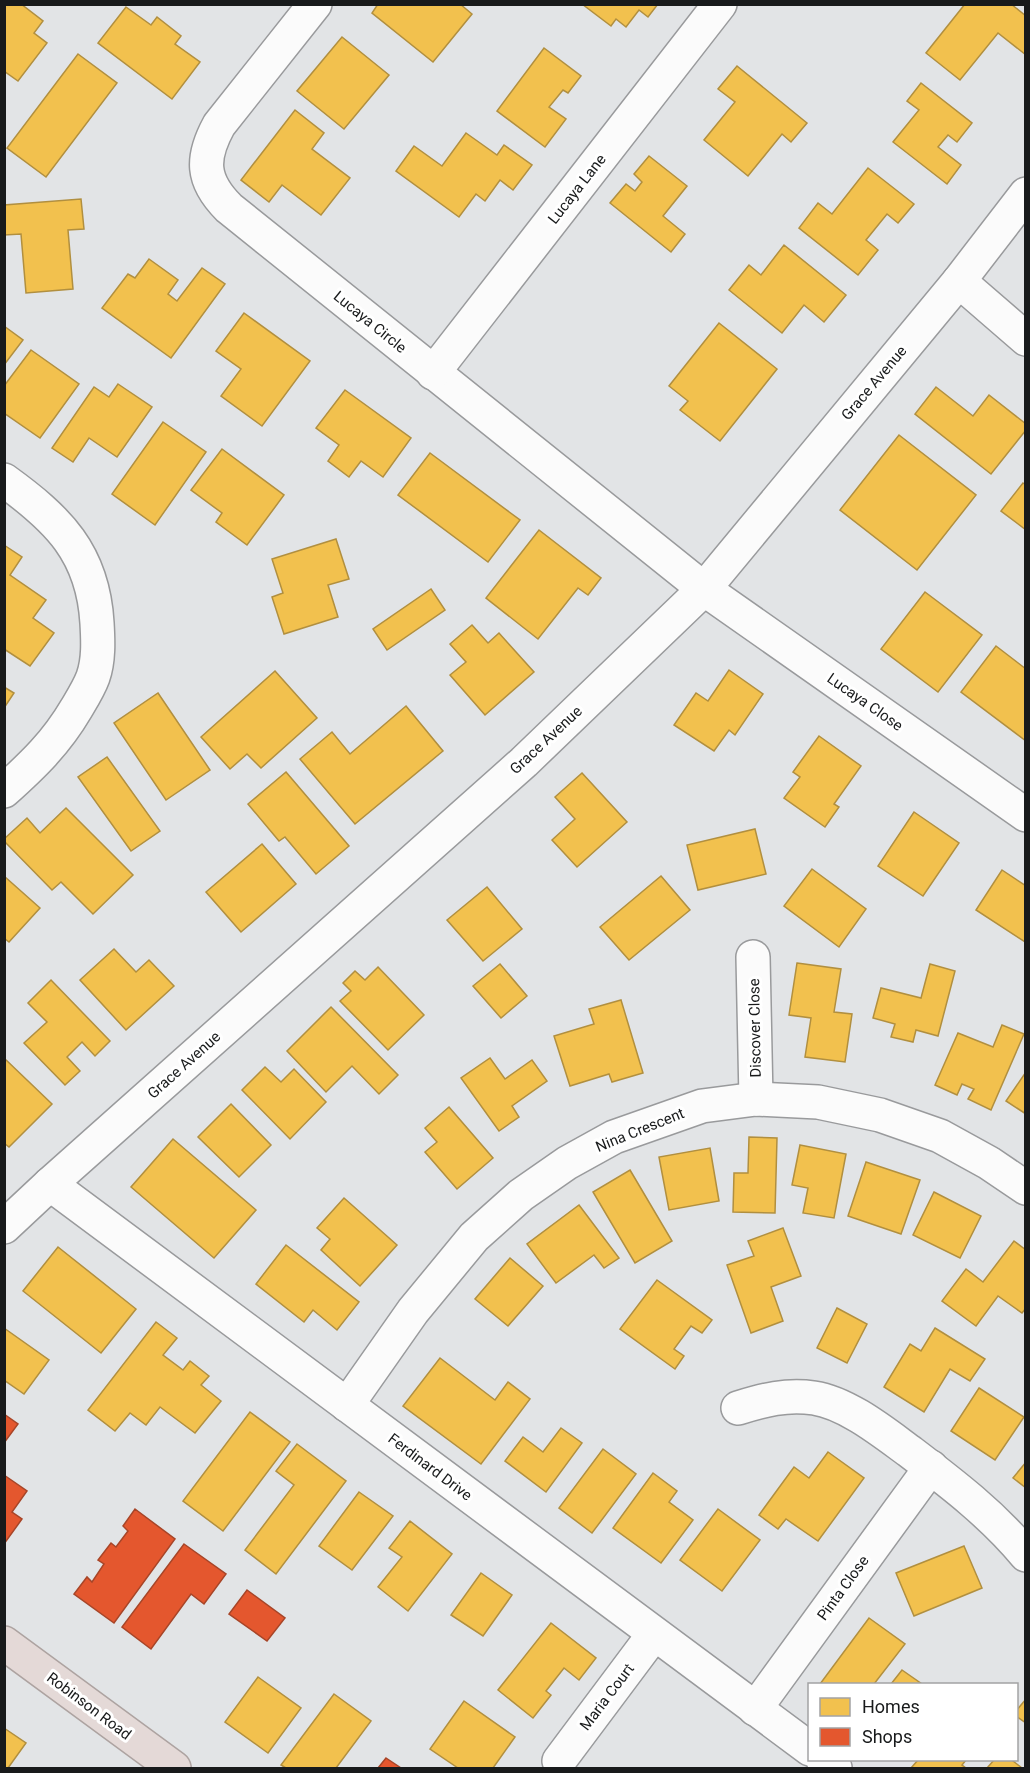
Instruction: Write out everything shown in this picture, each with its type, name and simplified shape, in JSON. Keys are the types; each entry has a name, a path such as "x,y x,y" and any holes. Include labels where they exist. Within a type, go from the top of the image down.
{"highway":[{"name":"Robinson Road","path":"4,1642 174,1768"}],"street":[{"name":"Lucaya Circle","path":"315,4 219,125 210,141 206,156 213,189 229,208 704,589"},
{"name":"Lucaya Lane","path":"434,373 720,4"},
{"name":"Grace Avenue","path":"4,1227 524,762 704,589 959,281 1026,194"},
{"path":"959,281 1026,339"},
{"path":"4,480 30,498 47,514 69,538 78,553 86,568 94,594 98,643 93,677 86,694 66,726 37,762 4,791"},
{"name":"Lucaya Close","path":"704,589 1026,815"},
{"name":"Discover Close","path":"753,957 756,1099"},
{"name":"Nina Crescent","path":"347,1405 413,1311 474,1237 521,1195 567,1163 614,1137 702,1106 756,1099 818,1102 880,1115 940,1136 989,1163 1026,1188"},
{"name":"Ferdinard Drive","path":"50,1184 808,1748"},
{"path":"738,1408 771,1398 796,1397 816,1398 837,1405 866,1421 977,1503 1026,1555"},
{"name":"Pinta Close","path":"755,1709 931,1467"},
{"name":"Maria Court","path":"559,1761 654,1634"}],"building: Homes":[{"path":"4,4 21,4 43,21 34,33 47,43 18,81 4,71"},
{"path":"378,4 460,4 472,14 433,62 372,13"},
{"path":"582,4 658,4 648,17 639,10 626,27 616,19 611,26"},
{"path":"965,4 1011,4 1026,16 1026,55 998,33 960,80 926,53"},
{"path":"126,7 151,25 157,17 181,36 175,44 200,62 172,99 98,43"},
{"path":"342,37 389,75 344,129 297,91"},
{"path":"544,48 581,76 568,93 563,90 549,107 566,119 545,147 497,111"},
{"path":"78,54 117,83 46,177 7,148"},
{"path":"737,66 807,123 791,142 782,134 748,176 704,140 735,102 718,89"},
{"path":"921,83 972,123 957,142 948,135 938,147 961,165 947,184 893,142 919,110 907,101"},
{"path":"295,110 324,133 312,149 350,178 321,215 282,185 269,202 241,180"},
{"path":"466,133 497,155 504,145 532,165 513,190 500,180 485,201 476,194 459,217 396,171 414,146 442,166"},
{"path":"649,156 687,186 663,216 685,234 671,252 610,203 626,184 635,191 642,182 634,174"},
{"path":"868,168 914,204 898,223 887,214 866,240 878,250 858,275 799,228 818,203 832,214"},
{"path":"81,199 84,229 68,230 73,289 26,293 21,234 4,235 4,205"},
{"path":"784,245 846,295 824,322 804,305 782,333 729,290 749,265 761,275"},
{"path":"149,259 178,280 168,294 177,301 202,268 225,284 171,358 102,308 128,274 135,278"},
{"path":"244,313 310,361 262,426 221,396 241,369 216,351"},
{"path":"719,323 777,369 720,441 680,410 688,401 669,386"},
{"path":"4,326 23,340 4,365"},
{"path":"31,350 79,384 40,438 4,413 4,386"},
{"path":"118,384 152,407 117,457 89,438 73,462 52,448 94,387 109,397"},
{"path":"936,387 973,416 989,395 1026,424 1026,430 991,474 915,414"},
{"path":"345,390 411,438 383,477 361,461 349,477 328,461 339,445 316,428"},
{"path":"163,422 206,452 155,525 112,494"},
{"path":"899,435 976,495 917,570 840,510"},
{"path":"222,449 284,495 247,545 216,522 222,513 191,490"},
{"path":"430,453 520,520 488,562 398,495"},
{"path":"1023,483 1026,485 1026,530 1001,511"},
{"path":"539,530 601,578 588,595 578,588 538,639 486,598"},
{"path":"336,539 349,579 328,585 338,617 284,634 272,597 283,593 272,559"},
{"path":"4,545 22,557 10,575 46,600 33,618 54,633 30,666 4,649"},
{"path":"431,589 445,610 387,650 373,629"},
{"path":"925,592 982,635 938,692 881,649"},
{"path":"472,625 488,643 499,633 534,672 485,715 450,675 466,662 450,644"},
{"path":"996,646 1026,669 1026,741 961,692"},
{"path":"729,670 763,694 735,735 729,730 714,751 674,725 696,693 708,701"},
{"path":"275,671 317,718 261,768 247,754 230,769 201,737"},
{"path":"4,687 14,693 4,708"},
{"path":"158,693 210,770 166,800 114,723"},
{"path":"406,706 443,751 355,824 300,759 332,732 350,754"},
{"path":"819,736 861,766 834,804 839,807 825,827 784,798 800,777 793,772"},
{"path":"107,757 160,831 131,851 78,777"},
{"path":"286,772 349,846 316,874 285,837 279,841 248,804"},
{"path":"582,773 627,822 577,867 552,840 575,819 555,797"},
{"path":"66,808 133,875 93,914 61,882 52,890 4,841 27,818 40,833"},
{"path":"914,812 959,843 923,896 878,866"},
{"path":"755,829 766,874 698,890 687,845"},
{"path":"262,844 296,884 241,932 206,892"},
{"path":"812,869 866,909 839,947 784,906"},
{"path":"1002,870 1026,886 1025,942 976,910"},
{"path":"4,876 40,908 9,942 4,938"},
{"path":"661,876 690,910 629,960 600,927"},
{"path":"487,887 522,929 483,961 447,920"},
{"path":"114,949 136,972 149,960 174,986 126,1030 80,980"},
{"path":"797,963 841,969 834,1012 852,1014 845,1062 805,1057 811,1018 789,1015"},
{"path":"500,964 527,996 501,1018 473,986"},
{"path":"930,964 955,971 938,1036 916,1030 913,1042 891,1037 895,1024 873,1018 881,988 921,998"},
{"path":"378,967 424,1015 388,1050 340,1001 351,991 343,983 355,971 365,980"},
{"path":"51,980 110,1041 95,1056 82,1042 67,1057 80,1071 65,1085 24,1043 47,1022 28,1003"},
{"path":"621,1000 643,1073 612,1082 609,1074 570,1086 554,1036 594,1024 589,1009"},
{"path":"331,1007 398,1075 379,1094 352,1066 326,1092 287,1051"},
{"path":"1002,1025 1024,1034 991,1110 968,1099 974,1089 962,1084 957,1095 935,1085 958,1033 993,1047"},
{"path":"4,1058 52,1104 9,1147 4,1143"},
{"path":"490,1058 505,1079 532,1060 547,1081 512,1106 519,1117 499,1131 461,1078"},
{"path":"265,1067 281,1082 294,1069 326,1102 290,1139 242,1090"},
{"path":"1026,1072 1026,1114 1006,1101"},
{"path":"231,1104 271,1145 239,1177 198,1137"},
{"path":"449,1107 493,1158 457,1189 425,1152 437,1142 425,1128"},
{"path":"749,1137 777,1138 775,1213 733,1212 734,1173 748,1173"},
{"path":"173,1139 256,1210 214,1258 131,1187"},
{"path":"800,1145 846,1154 834,1218 803,1213 808,1188 792,1185"},
{"path":"710,1148 719,1201 669,1210 659,1157"},
{"path":"866,1162 920,1180 901,1234 848,1216"},
{"path":"630,1170 672,1241 635,1263 593,1192"},
{"path":"934,1192 981,1216 960,1258 913,1235"},
{"path":"344,1198 397,1245 360,1286 321,1250 330,1239 317,1228"},
{"path":"579,1205 619,1258 604,1268 594,1255 556,1283 527,1244"},
{"path":"783,1228 801,1276 771,1287 783,1321 751,1333 727,1265 754,1256 748,1241"},
{"path":"1014,1241 1026,1250 1026,1308 1022,1313 998,1296 976,1326 942,1301 966,1269 983,1282"},
{"path":"286,1245 359,1302 337,1330 313,1310 304,1322 256,1284"},
{"path":"58,1247 136,1309 101,1353 23,1291"},
{"path":"510,1258 543,1286 508,1326 475,1299"},
{"path":"657,1280 712,1320 702,1333 691,1326 674,1349 684,1356 675,1369 620,1329"},
{"path":"837,1308 867,1324 847,1363 817,1348"},
{"path":"156,1322 177,1338 163,1355 183,1370 190,1361 209,1376 201,1385 221,1401 195,1433 160,1407 146,1425 130,1413 115,1431 88,1410"},
{"path":"4,1328 49,1360 24,1394 4,1380"},
{"path":"935,1328 985,1359 970,1381 950,1369 924,1412 884,1387 910,1344 921,1351"},
{"path":"440,1358 495,1400 508,1382 530,1399 481,1464 403,1406"},
{"path":"979,1388 1024,1417 995,1460 951,1431"},
{"path":"250,1412 290,1442 223,1531 183,1501"},
{"path":"561,1428 582,1443 546,1492 505,1461 523,1437 543,1452"},
{"path":"297,1444 346,1481 276,1574 245,1550 294,1485 276,1471"},
{"path":"603,1449 636,1474 592,1533 559,1508"},
{"path":"828,1452 864,1478 818,1541 786,1519 778,1529 759,1515 794,1467 809,1478"},
{"path":"1026,1462 1026,1488 1013,1478"},
{"path":"653,1473 677,1491 669,1502 693,1520 661,1563 613,1528"},
{"path":"359,1492 393,1516 352,1570 319,1546"},
{"path":"718,1509 760,1540 722,1591 680,1560"},
{"path":"410,1521 452,1554 408,1611 378,1587 402,1557 389,1548"},
{"path":"964,1546 982,1588 914,1616 896,1573"},
{"path":"481,1573 512,1595 483,1636 451,1615"},
{"path":"869,1618 905,1644 875,1683 821,1683"},
{"path":"551,1623 596,1658 579,1680 564,1668 546,1691 551,1695 533,1718 498,1690"},
{"path":"902,1670 921,1683 892,1683"},
{"path":"258,1677 301,1708 268,1753 225,1722"},
{"path":"334,1694 371,1721 336,1768 286,1768 281,1765"},
{"path":"1026,1699 1026,1723 1018,1717 1018,1709"},
{"path":"464,1701 515,1737 493,1768 458,1768 430,1749"},
{"path":"4,1728 26,1743 8,1768 4,1768"},
{"path":"917,1761 965,1761 962,1765 966,1768 911,1768"},
{"path":"993,1761 1013,1761 1022,1768 987,1768"}],"building: Shops":[{"path":"4,1414 18,1424 4,1443"},
{"path":"4,1475 27,1491 12,1512 22,1519 4,1544"},
{"path":"135,1509 175,1539 114,1623 74,1594 87,1577 92,1582 104,1564 98,1560 111,1543 116,1547 128,1531 123,1526"},
{"path":"184,1544 226,1574 204,1604 191,1594 151,1649 122,1627"},
{"path":"247,1590 285,1618 267,1641 229,1614"},
{"path":"386,1758 401,1768 378,1768"}]}
